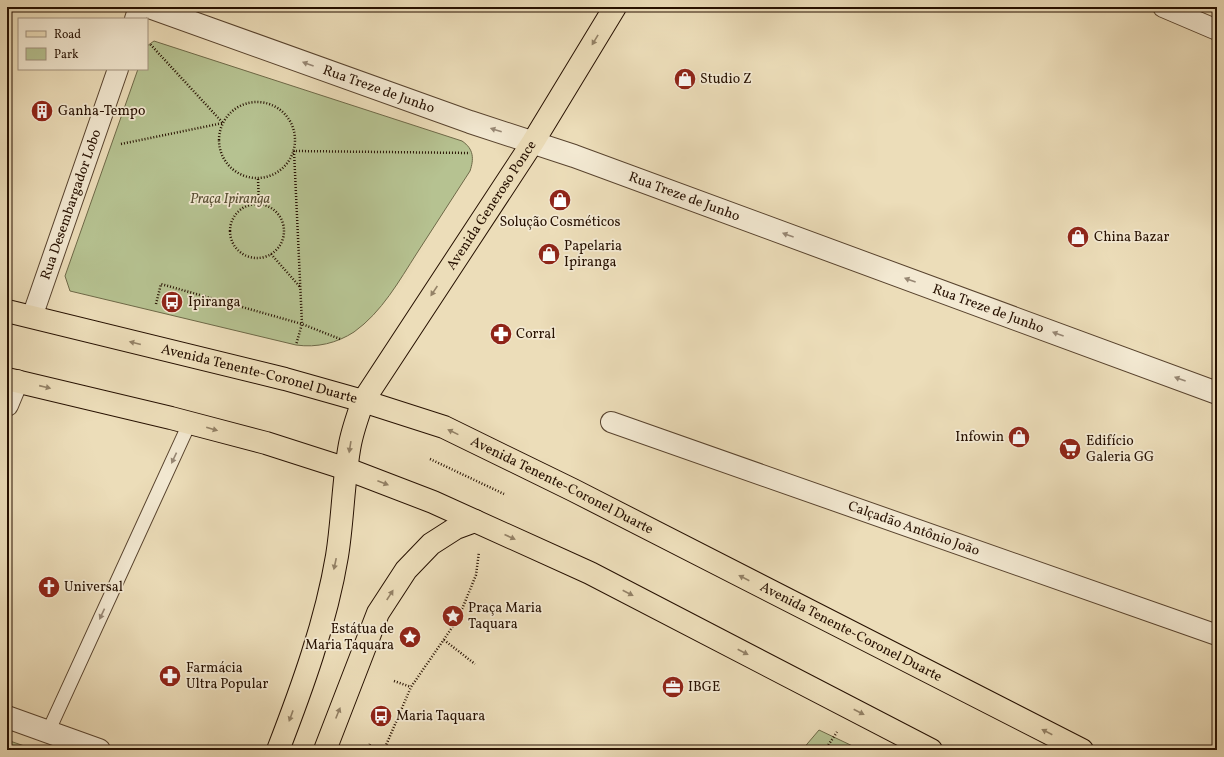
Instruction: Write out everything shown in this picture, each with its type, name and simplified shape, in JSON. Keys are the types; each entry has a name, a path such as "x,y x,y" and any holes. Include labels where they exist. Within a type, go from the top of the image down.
{"main road":[{"name":"Avenida Generoso Ponce","path":"278,750 304,678 329,593 341,526 347,469 354,426 363,401 533,142 615,7"},
{"name":"Avenida Tenente-Coronel Duarte","path":"7,311 285,379 363,401 444,427 573,490 1082,750"},
{"path":"12,380 190,422 266,443 347,469 433,502 590,573 931,750"},
{"path":"325,750 378,613 406,570 431,544 456,528 475,521"}],"street":[{"path":"135,18 139,7"},
{"name":"Rua Treze de Junho","path":"149,7 470,122 574,156 1217,393"},
{"path":"1163,7 1217,30"},
{"name":"Rua Desembargador Lobo","path":"32,317 118,70"},
{"path":"7,405 12,380"},
{"name":"Calçadão Antônio João","path":"611,422 1217,635"},
{"path":"7,717 99,750"}],"lane":[{"path":"48,732 190,422"}],"path":[{"path":"150,44 223,123"},
{"path":"294,151 289,162 281,171 270,177 258,179 246,177 234,171 225,161 220,149 219,136 223,123 230,112 241,104 254,101 267,102 280,108 288,116 294,127 296,139 294,151 302,324 296,345"},
{"path":"119,144 223,123"},
{"path":"294,151 473,153"},
{"path":"258,179 259,204"},
{"path":"259,204 271,208 278,214 283,222 284,231 282,240 278,249 271,254 262,258 253,258 245,255 233,243 230,235 231,226 239,211 246,206 259,204"},
{"path":"271,254 301,288"},
{"path":"156,304 161,284 302,324 340,339"},
{"path":"430,459 504,494"},
{"path":"384,750 411,687 458,619 476,575 480,550"},
{"path":"444,640 475,664"},
{"path":"394,681 411,687"},
{"path":"367,750 370,744"}],"green space":[{"name":"Praça Ipiranga","path":"154,41 462,141 469,147 472,154 470,171 389,296 373,315 354,332 334,342 326,344 312,346 296,345 70,291 65,276 138,70 148,70 148,45"},
{"path":"819,730 861,750 802,750"},
{"path":"7,740 36,750 7,750"}],"place":[{"name":"Studio Z","path":"685,79"},
{"name":"Ganha-Tempo","path":"42,111"},
{"name":"Solução Cosméticos","path":"560,200"},
{"name":"China Bazar","path":"1078,237"},
{"name":"Papelaria Ipiranga","path":"549,254"},
{"name":"Ipiranga","path":"172,302"},
{"name":"Corral","path":"501,334"},
{"name":"Infowin","path":"1019,437"},
{"name":"Edifício Galeria GG","path":"1070,449"},
{"name":"Universal","path":"49,587"},
{"name":"Praça Maria Taquara","path":"453,616"},
{"name":"Estátua de Maria Taquara","path":"410,637"},
{"name":"Farmácia Ultra Popular","path":"170,676"},
{"name":"IBGE","path":"673,687"},
{"name":"Maria Taquara","path":"381,716"}]}
